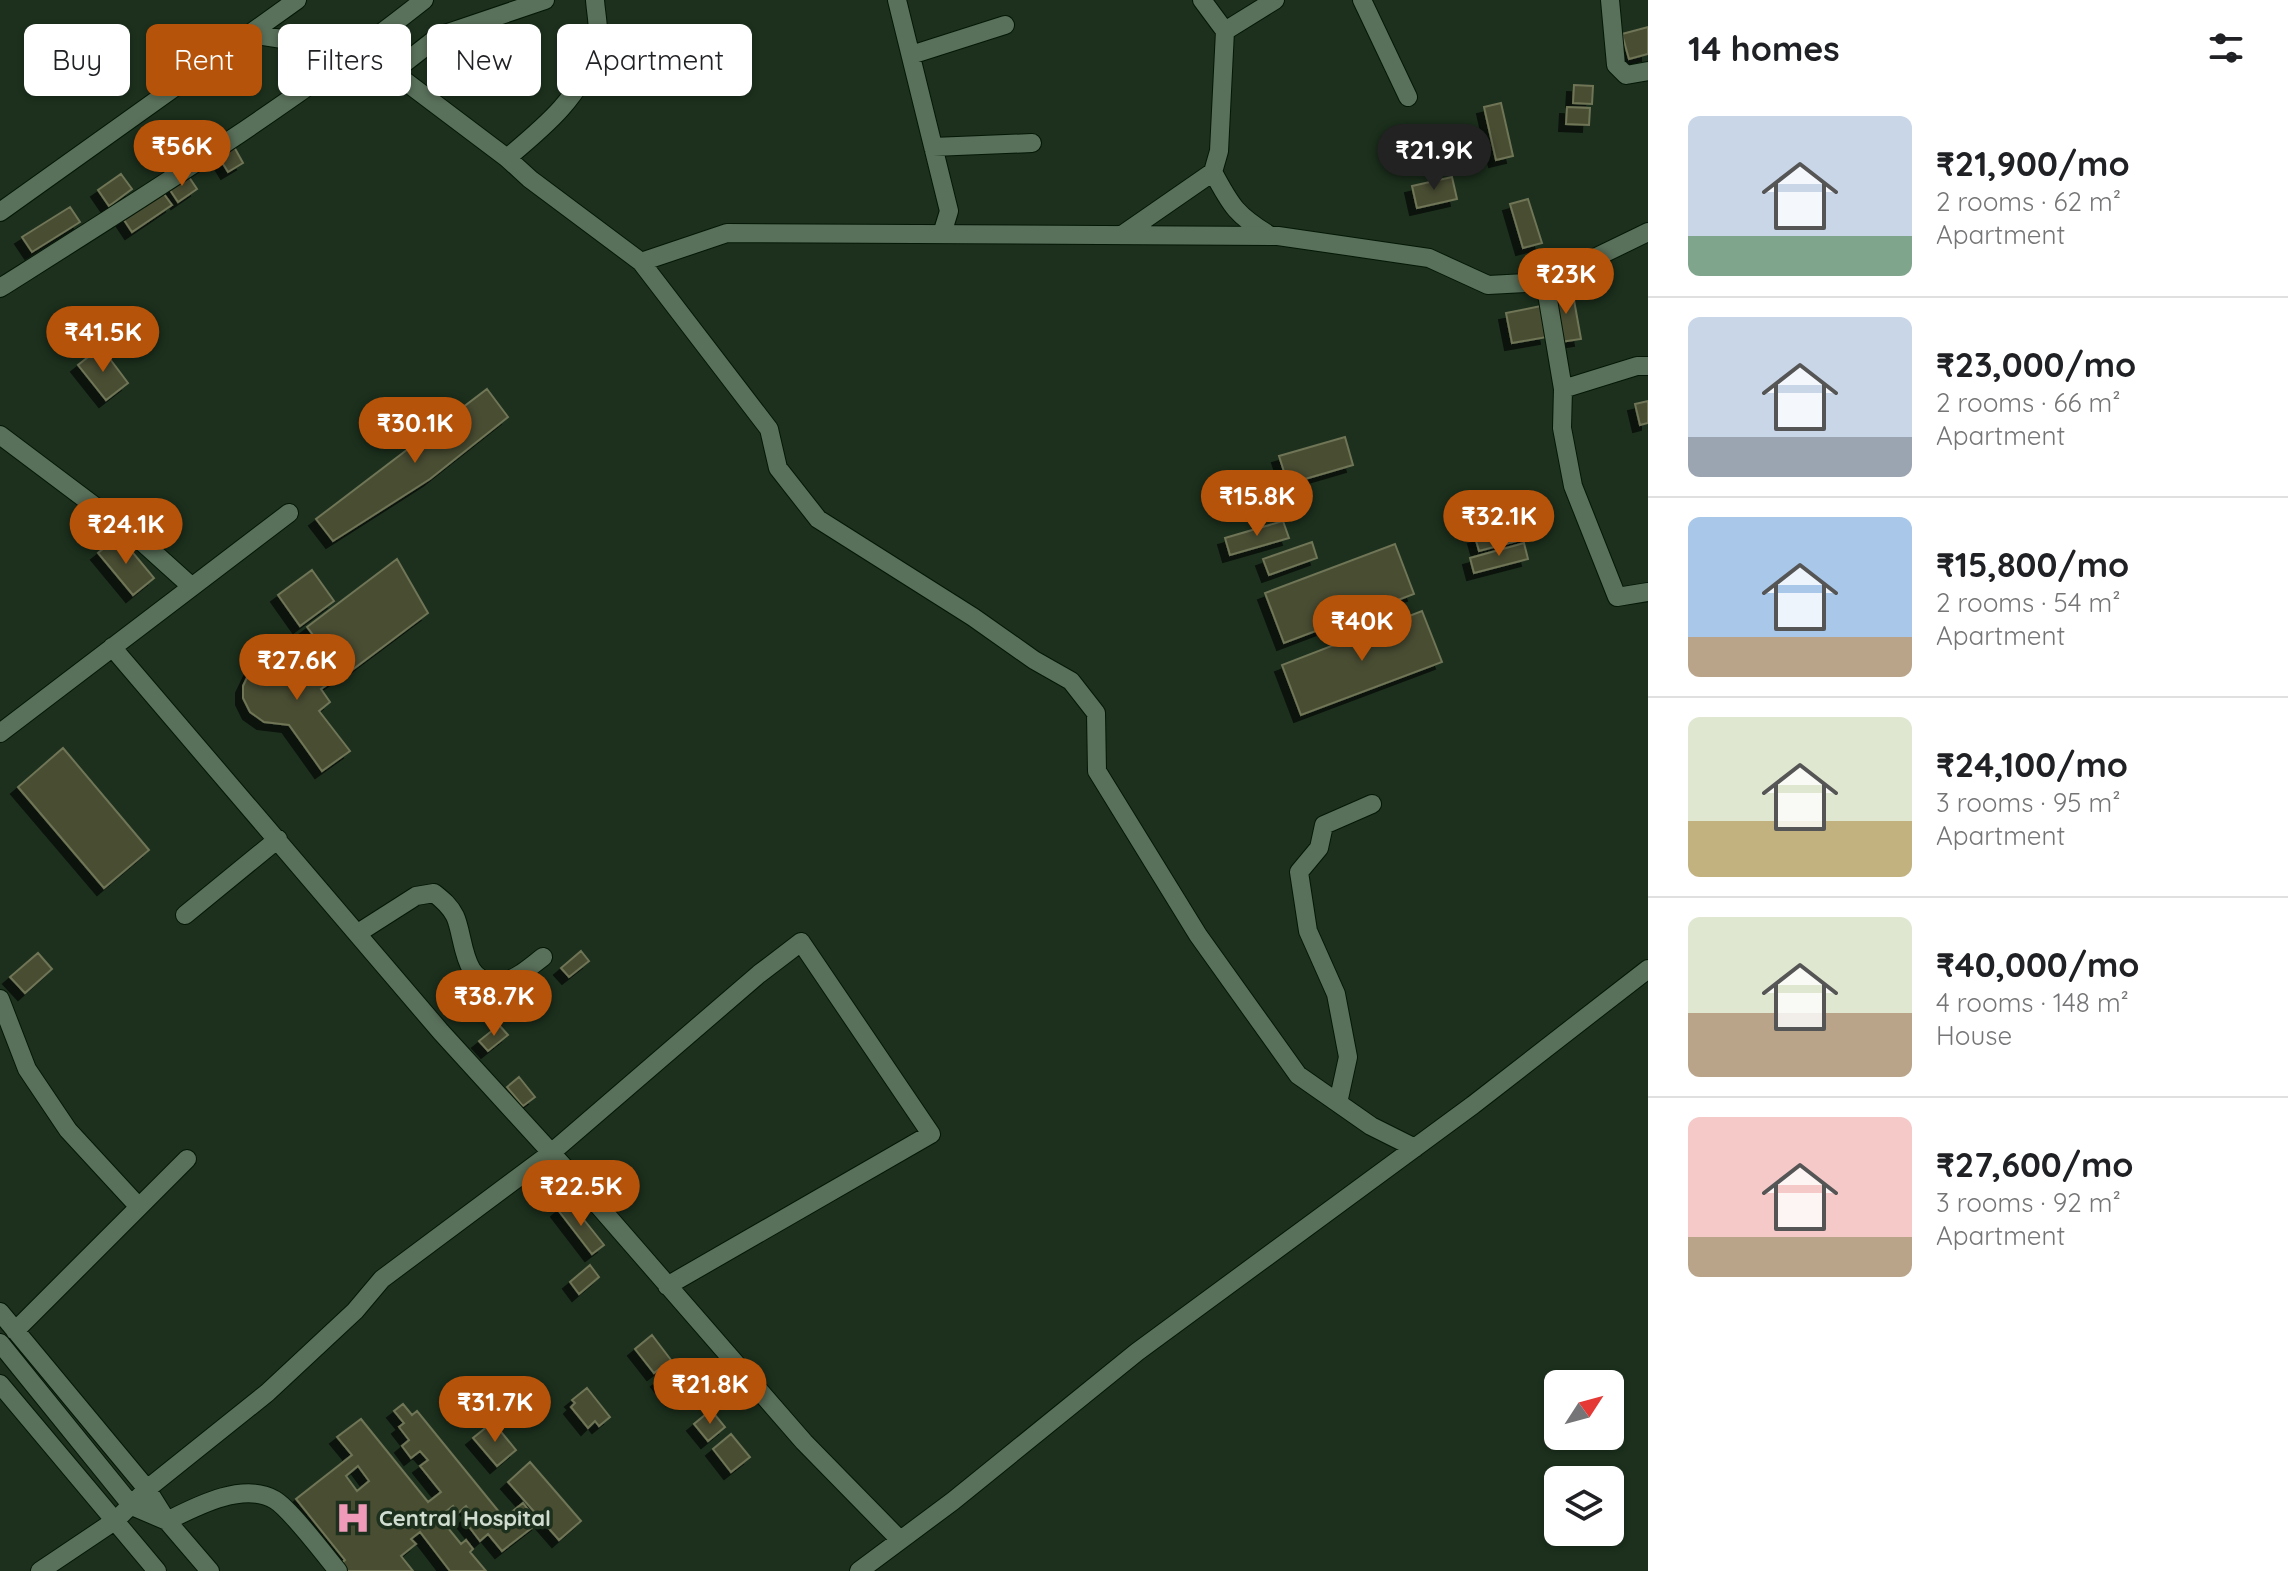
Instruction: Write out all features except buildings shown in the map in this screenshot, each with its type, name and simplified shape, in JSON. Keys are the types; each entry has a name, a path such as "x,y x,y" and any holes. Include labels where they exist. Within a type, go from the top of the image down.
{"street":[{"path":"262,25 297,0"},
{"path":"393,24 424,0"},
{"path":"411,58 439,36 545,0"},
{"path":"507,158 571,100 597,47 595,0"},
{"path":"897,0 949,211 942,234"},
{"path":"1122,235 1213,172 1219,151 1222,118 1225,31 1202,0"},
{"path":"1225,31 1275,0"},
{"path":"1362,0 1408,97"},
{"path":"1610,0 1616,65 1626,75 1648,71"},
{"path":"911,55 1005,25"},
{"path":"411,86 641,262 769,429 778,468 818,519 1071,681 1096,713 1097,771 1198,935 1298,1075 1371,1126 1415,1148"},
{"path":"0,212 163,96"},
{"path":"0,288 292,96"},
{"path":"933,147 1032,143"},
{"path":"1213,172 1228,201 1244,220 1272,236"},
{"path":"641,262 727,233 1272,236 1429,258 1488,285 1545,282 1648,232"},
{"path":"1545,282 1563,389 1562,428 1573,486 1617,597 1648,592"},
{"path":"1563,389 1637,366 1648,366"},
{"path":"0,435 141,541 192,587"},
{"path":"0,733 289,513"},
{"path":"112,647 441,1032 804,1442 900,1540"},
{"path":"1338,1103 1348,1057 1336,994 1308,931 1299,872 1319,848 1324,825 1372,804"},
{"path":"185,915 278,839"},
{"path":"358,933 416,896 434,893 445,901 455,917 467,962 486,980 499,983 543,957"},
{"path":"40,1571 116,1520 147,1489 267,1393 355,1311 382,1279 551,1153 759,974 801,942 931,1134 667,1286"},
{"path":"859,1571 953,1501 1137,1352 1415,1148 1648,969"},
{"path":"0,999 27,1069 68,1130 139,1207"},
{"path":"8,1337 187,1159"},
{"path":"0,1312 8,1337 132,1506 167,1521 218,1497 254,1495 275,1500 338,1571"},
{"path":"8,1337 147,1489 167,1521 210,1571"},
{"path":"0,1384 157,1571"}],"place":[{"name":"Central Hospital","path":"353,1518"}]}
